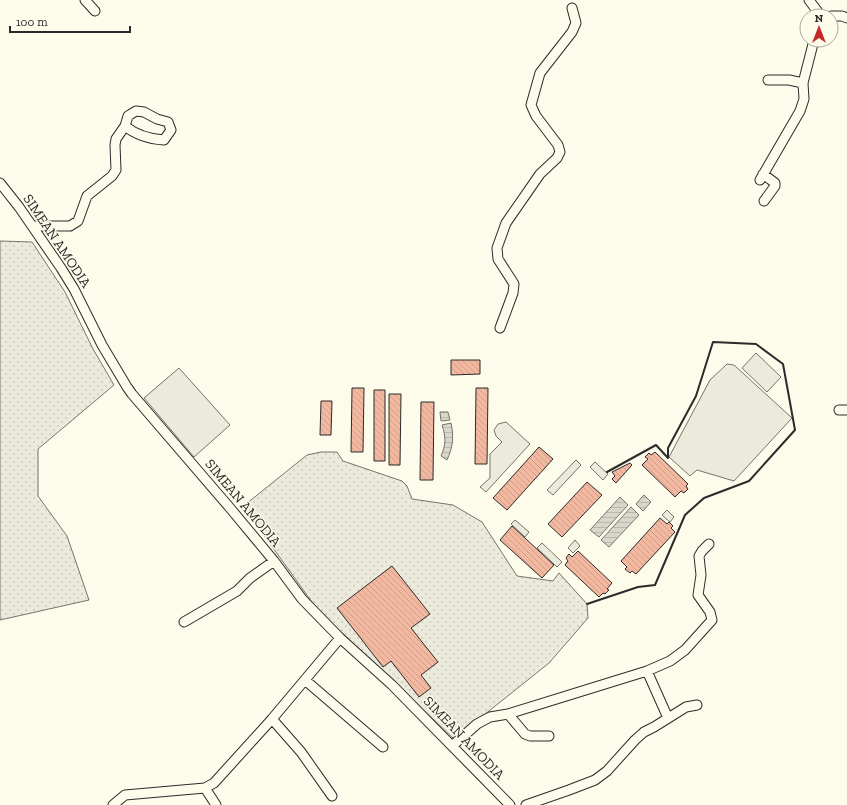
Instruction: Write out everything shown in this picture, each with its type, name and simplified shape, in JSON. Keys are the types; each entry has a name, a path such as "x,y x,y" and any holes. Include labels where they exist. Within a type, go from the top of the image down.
{"street":[{"path":"85,0 95,11"},
{"path":"500,328 513,293 514,284 498,259 497,248 506,223 540,174 557,158 560,152 558,145 536,116 531,105 540,73 572,32 576,23 572,8"},
{"path":"764,201 775,186 775,183 762,177 800,111 804,99 803,83 812,48"},
{"path":"768,80 789,80 803,83"},
{"path":"32,226 70,226 78,221 87,196 112,176 116,170 116,139 125,126 128,116 136,111 144,112 157,119 168,122 171,130 164,140 144,137 131,131 125,126"},
{"name":"SIMEAN AMODIA","path":"0,183 32,226 74,289 102,345 127,387 274,561 302,599 340,638 392,685 510,805"},
{"path":"452,746 477,724 490,717 508,714 647,671 670,661 684,650 712,620 710,612 698,595 701,575 699,556 709,544"},
{"path":"184,622 238,591 250,578 274,561"},
{"path":"113,805 125,795 205,788 214,783 340,638"},
{"path":"647,671 668,718"},
{"path":"305,680 383,747"},
{"path":"526,805 595,780 607,771 644,732 686,707 697,705"},
{"path":"508,714 525,734 530,736 549,736"},
{"path":"272,718 301,752 332,796"},
{"path":"205,788 216,805"}],"shaded area":[{"path":"0,241 32,242 65,292 93,349 114,385 38,449 38,496 67,536 89,600 0,620"},
{"path":"756,353 781,377 767,392 742,368"},
{"path":"727,364 734,365 792,418 734,481 697,470 690,476 669,457 710,380"},
{"path":"179,368 230,425 194,457 144,398"},
{"path":"440,412 448,412 450,420 441,421"},
{"path":"506,422 530,444 486,492 480,487 490,478 490,454 502,442 496,436 494,430 498,424"},
{"path":"451,423 452,442 451,451 447,460 441,456 445,441 442,425"},
{"path":"321,452 337,452 343,461 402,481 407,486 412,499 453,505 482,522 517,576 553,581 559,573 587,604 588,618 549,663 454,739 317,609 255,523 241,508 307,455"},
{"path":"576,460 581,465 553,495 547,490"},
{"path":"595,462 608,474 603,480 590,467"},
{"path":"644,495 651,502 643,511 636,504"},
{"path":"620,497 628,505 599,537 590,530"},
{"path":"631,507 639,515 609,547 601,540"},
{"path":"667,510 674,517 670,522 662,515"},
{"path":"515,520 529,532 525,537 511,524"},
{"path":"575,540 580,546 573,553 568,548"},
{"path":"542,543 562,562 557,567 537,548"}],"building":[{"path":"451,360 480,360 480,374 451,375"},
{"path":"352,388 364,388 363,452 351,452"},
{"path":"476,388 488,388 487,464 475,464"},
{"path":"374,390 385,390 385,461 374,461"},
{"path":"389,394 401,394 400,465 389,465"},
{"path":"321,401 332,401 331,435 320,435"},
{"path":"421,402 434,402 433,480 420,480"},
{"path":"539,447 553,459 507,510 493,498"},
{"path":"655,452 688,484 686,486 688,489 684,493 681,491 675,497 642,465 648,459 645,457 649,453 651,455"},
{"path":"630,463 632,465 616,483 612,479 615,476 612,472"},
{"path":"587,482 602,495 562,537 548,524"},
{"path":"660,518 667,524 669,522 673,526 671,528 675,532 636,574 632,571 630,573 625,569 627,567 621,561"},
{"path":"512,526 554,565 542,578 500,540"},
{"path":"578,551 612,583 607,589 609,590 605,594 603,593 599,597 565,565 568,561 566,558 569,554 572,557"},
{"path":"392,566 430,614 411,628 438,662 421,675 431,688 419,697 391,661 383,667 337,608"}],"wall":[{"path":"587,604 638,587 655,585 685,515 704,498 749,481 795,430 783,364 756,344 713,342 696,396 668,448 668,458 656,445 607,472"}]}
